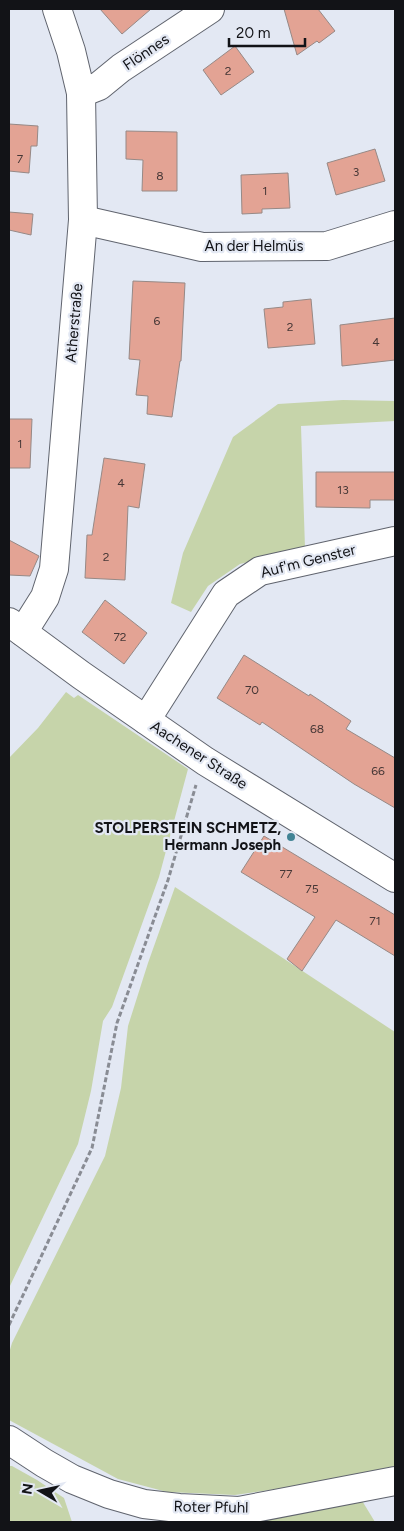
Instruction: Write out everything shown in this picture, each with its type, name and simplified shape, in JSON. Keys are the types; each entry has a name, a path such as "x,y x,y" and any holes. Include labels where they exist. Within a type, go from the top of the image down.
{"street":[{"name":"Atherstraße","path":"16,627 45,597 54,569 83,220 81,93 71,52 57,9"},
{"name":"Flönnes","path":"81,93 99,86 121,68 210,9"},
{"name":"An der Helmüs","path":"83,220 202,247 327,246 395,225"},
{"name":"Auf'm Genster","path":"146,720 226,594 260,570 395,541"},
{"name":"Aachener Straße","path":"16,627 205,760 395,878"},
{"name":"Roter Pfuhl","path":"9,1440 72,1479 109,1494 144,1504 179,1508 239,1511 395,1481"}],"path":[{"path":"9,1325 92,1148 117,1023 168,880 191,799"}],"green space":[{"path":"343,400 395,401 395,421 301,426 305,548 240,564 208,586 191,612 171,603 183,553 233,437 278,404"},
{"path":"66,692 74,698 78,695 188,769 159,877 112,1007 103,1021 91,1091 78,1144 9,1288 9,758 38,728"},
{"path":"175,887 395,1032 395,1466 311,1484 235,1495 167,1492 118,1479 9,1420 9,1353 12,1343 105,1156 121,1088 128,1026"},
{"path":"9,1466 37,1480 64,1498 72,1522 9,1522"},
{"path":"361,1499 375,1522 235,1522"}],"building":[{"path":"100,9 151,9 122,34"},
{"path":"284,9 318,9 335,31 319,43 317,41 297,55"},
{"path":"235,46 254,72 221,95 203,70"},
{"path":"9,124 38,126 37,146 31,146 29,173 9,171"},
{"path":"126,131 177,132 177,191 142,191 143,160 126,159"},
{"path":"375,149 385,181 336,195 327,163"},
{"path":"288,173 290,208 262,209 262,213 242,214 241,175"},
{"path":"9,212 33,214 31,235 9,230"},
{"path":"133,281 185,283 181,361 172,417 147,414 148,396 136,395 140,360 129,359"},
{"path":"311,299 315,344 268,348 264,309 283,307 283,302"},
{"path":"395,318 395,360 342,366 340,325"},
{"path":"9,419 32,419 30,468 9,468"},
{"path":"104,458 145,464 139,508 128,506 125,580 85,578 87,535 92,535"},
{"path":"316,472 395,472 395,500 370,500 370,508 316,507"},
{"path":"9,540 39,556 30,576 9,575"},
{"path":"105,600 147,633 124,664 82,632"},
{"path":"244,655 351,721 346,729 395,758 395,808 354,784 262,722 260,725 217,698"},
{"path":"264,836 395,915 395,956 336,920 302,971 287,959 315,917 241,872"}],"place":[{"name":"STOLPERSTEIN SCHMETZ, Hermann Joseph","path":"291,837"}]}
